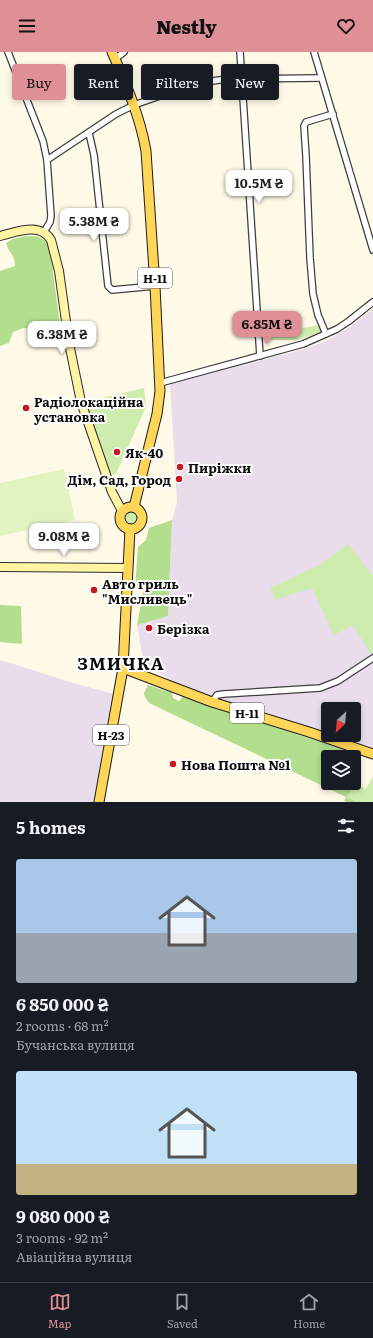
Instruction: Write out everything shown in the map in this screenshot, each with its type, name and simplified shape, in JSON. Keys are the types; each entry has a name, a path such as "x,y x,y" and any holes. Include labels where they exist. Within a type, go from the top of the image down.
{"main road":[{"name":"Н-11","path":"114,56 134,105 146,151 160,383 157,414 134,507"},
{"path":"0,236 26,229 44,232 52,240 59,271 69,343 81,402 112,492 122,511 121,522 130,529 136,528 140,525 142,514 139,510 134,507 128,507 122,511"},
{"path":"123,668 130,529"},
{"path":"0,567 128,568"},
{"name":"Н-11","path":"123,668 212,702 310,732 373,754"},
{"name":"Н-23","path":"100,802 123,668"}],"street":[{"path":"8,52 42,137 47,160 51,216 50,222 44,232"},
{"path":"114,56 124,52"},
{"path":"240,52 241,64"},
{"path":"314,52 373,250"},
{"path":"279,79 321,78"},
{"path":"47,160 116,114 134,105 197,83 221,80"},
{"path":"243,100 260,356"},
{"path":"326,334 318,315 313,294 304,126 306,122 333,114"},
{"path":"89,133 94,155 108,286 112,290 155,286"},
{"path":"160,383 303,344 349,322 373,302"},
{"path":"212,702 217,695 224,694 320,688 338,681 373,658"}],"shaded area":[{"path":"373,309 373,750 350,742 361,742 361,702 321,702 321,732 194,693 144,665 137,625 168,616 172,520 177,503 170,384 304,349 328,340 350,327"},
{"path":"0,660 114,694 96,802 0,802"}],"green space":[{"path":"25,236 34,236 44,239 50,250 62,340 42,344 35,338 33,329 23,328 13,332 9,343 0,346 0,271 15,266 14,259 6,243 13,239"},
{"path":"319,325 321,332 297,340 265,340 265,335"},
{"path":"144,388 146,407 116,474 113,475 110,472 85,402"},
{"path":"64,469 75,520 0,536 0,483"},
{"path":"131,511 136,513 138,518 136,523 131,525 126,523 124,518 126,513"},
{"path":"172,520 168,616 137,625 144,587 135,588 138,547 146,540 149,528"},
{"path":"348,544 373,576 373,653 371,654 353,625 334,635 312,588 275,600 270,588 319,565"},
{"path":"0,605 21,606 22,644 0,642"},
{"path":"148,685 172,693 173,698 179,701 183,696 344,750 321,750 321,785 149,703 144,693"},
{"path":"373,776 373,802 357,802 346,797 351,790 361,790 361,786 366,789"},
{"path":"331,790 351,790 346,797"},
{"path":"346,797 357,802 344,801"}],"place":[{"name":"Радіолокаційна установка","path":"26,408"},
{"name":"Як-40","path":"117,452"},
{"name":"Пиріжки","path":"180,467"},
{"name":"Дім, Сад, Город","path":"179,479"},
{"name":"Авто гриль \"Мисливець\"","path":"94,590"},
{"name":"Берізка","path":"149,628"},
{"name":"Нова Пошта №1","path":"173,764"}],"district":[{"name":"ЗМИЧКА","path":"121,662"}]}
